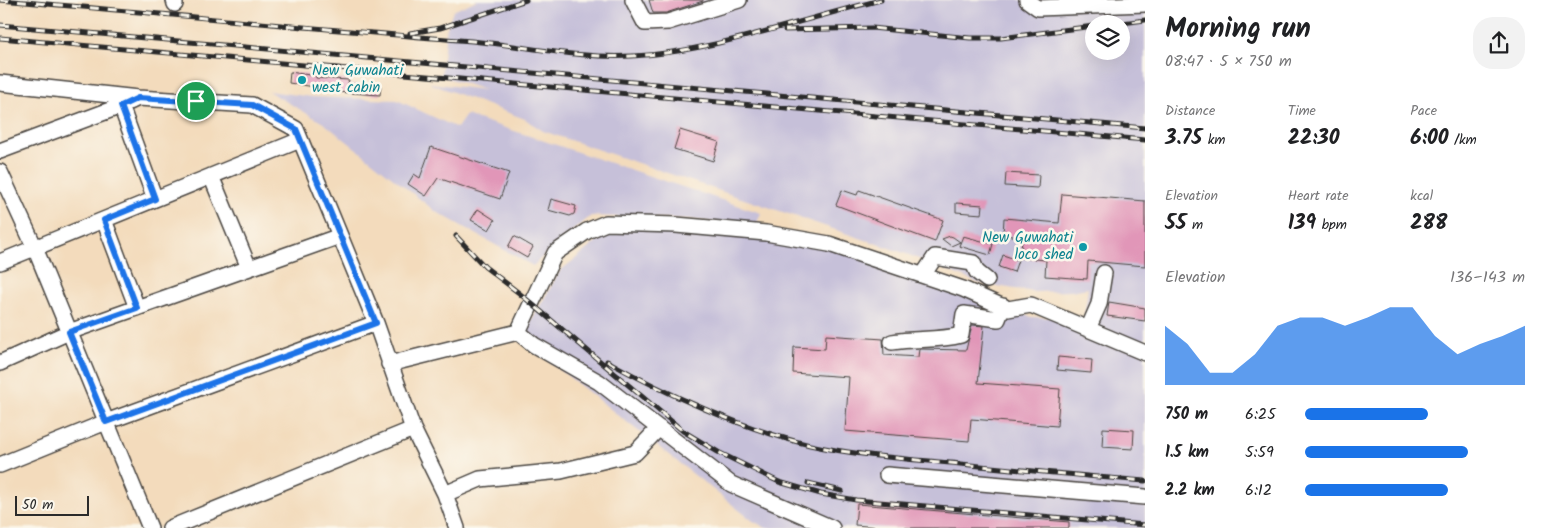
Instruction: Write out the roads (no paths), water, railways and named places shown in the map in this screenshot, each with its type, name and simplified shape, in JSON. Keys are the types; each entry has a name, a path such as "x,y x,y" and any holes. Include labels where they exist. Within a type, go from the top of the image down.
{"street":[{"path":"633,0 645,23 668,22 738,0"},
{"path":"1027,0 1038,8 1145,4"},
{"path":"0,84 138,98 252,105 296,129 376,323 413,429 445,494 457,528"},
{"path":"0,151 138,98"},
{"path":"121,106 155,199"},
{"path":"0,262 300,140"},
{"path":"0,172 35,248 150,528"},
{"path":"211,176 249,268"},
{"path":"104,220 137,308"},
{"path":"518,332 555,253 587,231 606,223 676,225 775,235 829,244 923,275 1003,306 1014,308 1032,305 1145,353"},
{"path":"0,363 69,332 340,236"},
{"path":"923,275 935,257 973,264 977,272 987,280"},
{"path":"1088,329 1099,304 1104,273"},
{"path":"892,342 939,340 961,335 964,314 998,319 1003,306"},
{"path":"0,465 106,422 376,323"},
{"path":"389,364 518,332"},
{"path":"518,332 534,345 599,382 731,484 832,528"},
{"path":"445,494 480,480 560,471 635,454 659,428"},
{"path":"170,528 413,429"},
{"path":"887,475 1145,497"}],"railway":[{"path":"0,0 472,41 592,56 632,56 663,53 725,42 881,0"},
{"path":"410,33 440,28 526,0"},
{"path":"1130,22 1145,20"},
{"path":"0,25 1145,128"},
{"path":"785,30 872,28 970,38 1001,38 1085,27"},
{"path":"0,38 1145,140"},
{"path":"456,236 485,267 519,293 683,431 718,452 779,482 821,494 856,500 1145,525"},
{"path":"607,361 679,398 732,420 758,430 810,445 885,457 1145,481"},
{"path":"808,483 842,491"}],"place":[{"name":"New Guwahati west cabin","path":"302,80"},
{"name":"New Guwahati loco shed","path":"1083,247"}]}
